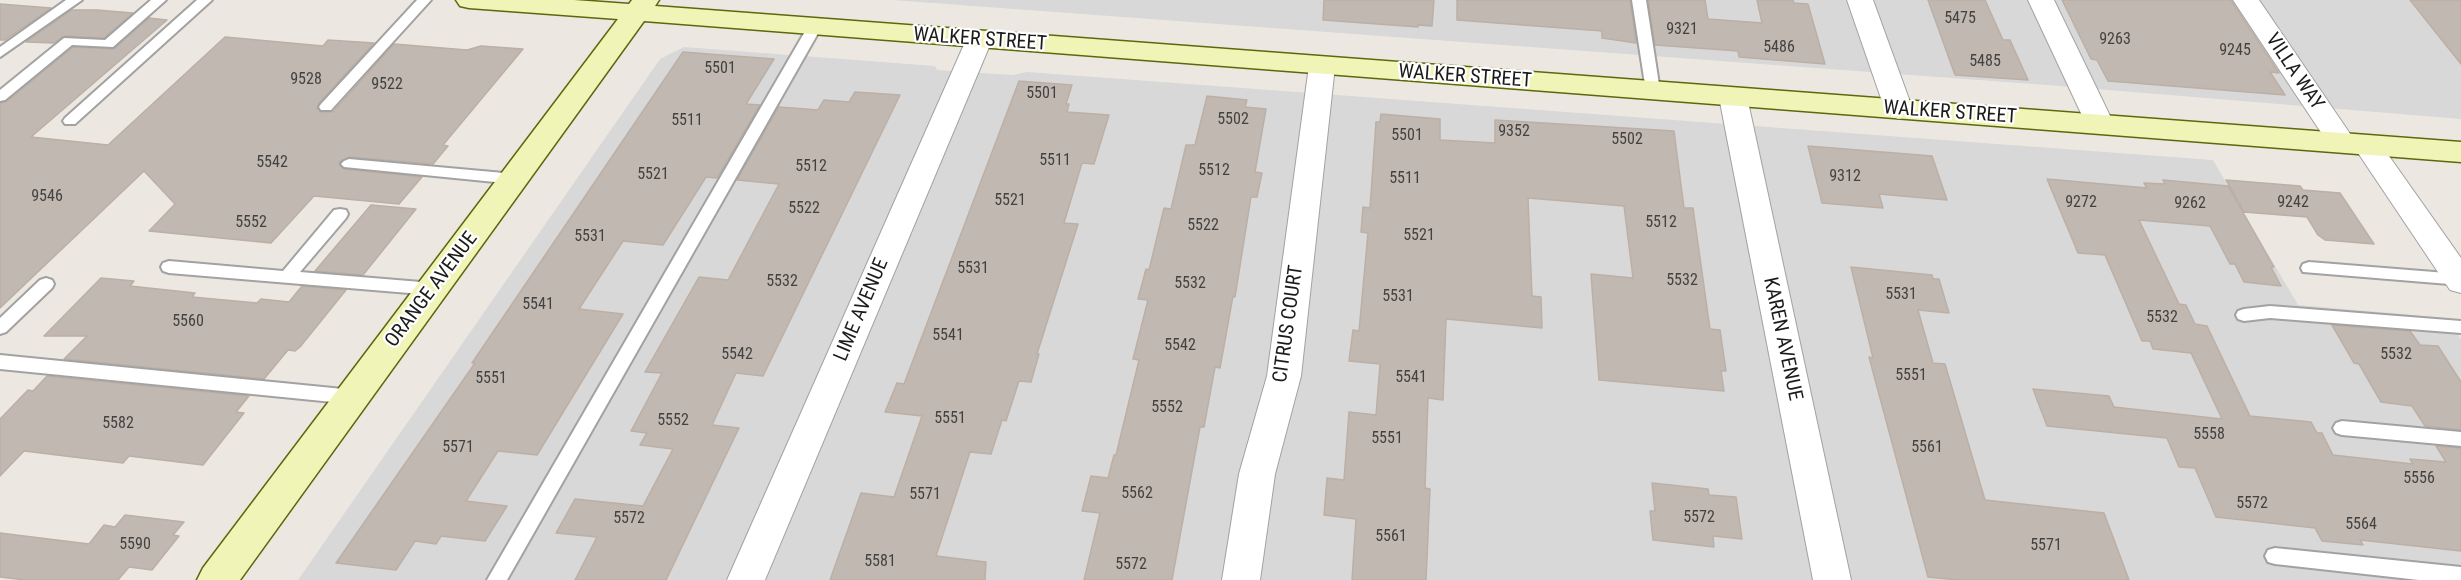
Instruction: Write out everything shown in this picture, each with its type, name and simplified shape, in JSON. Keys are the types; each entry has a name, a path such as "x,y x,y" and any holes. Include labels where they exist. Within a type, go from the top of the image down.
{"main road":[{"name":"WALKER STREET","path":"469,0 641,7 814,28 2461,152"},
{"name":"ORANGE AVENUE","path":"217,580 641,7"}],"street":[{"path":"1860,0 1899,110"},
{"path":"2041,0 2100,124"},
{"name":"VILLA WAY","path":"2246,0 2460,281"},
{"name":"LIME AVENUE","path":"746,580 979,40"},
{"name":"CITRUS COURT","path":"1241,580 1257,474 1284,376 1323,66"},
{"name":"KAREN AVENUE","path":"1733,97 1832,580"}],"lane":[{"path":"0,53 75,0"},
{"path":"0,98 69,41 108,44 159,0"},
{"path":"70,121 205,0"},
{"path":"326,107 424,0"},
{"path":"1639,0 1653,91"},
{"path":"497,580 814,28"},
{"path":"349,164 515,178"},
{"path":"287,277 340,214"},
{"path":"169,267 433,289"},
{"path":"2309,268 2460,281"},
{"path":"0,328 46,284"},
{"path":"2244,315 2270,312 2461,327"},
{"path":"0,362 353,397"},
{"path":"2342,428 2461,439"},
{"path":"2275,556 2461,576"}],"shaded area":[{"path":"892,0 2461,0 2461,119 2060,86"},
{"path":"684,47 935,66 937,70 1013,75 1027,72 2213,160 2298,305 2447,318 2461,339 2461,580 298,580 660,59"}],"building":[{"path":"1324,0 1434,0 1432,26 1323,20"},
{"path":"1457,0 1630,0 1636,43 1602,38 1602,31 1457,20"},
{"path":"1648,0 1705,0 1708,19 1762,23 1757,0 1793,0 1794,3 1808,4 1825,64 1739,57 1738,51 1655,45"},
{"path":"1928,0 1985,0 2003,40 2010,40 2028,80 1955,75"},
{"path":"2062,0 2231,0 2279,73 2270,72 2285,95 2108,81 2097,60 2091,59"},
{"path":"2410,0 2461,0 2461,64"},
{"path":"0,4 51,8 5,40 0,40"},
{"path":"72,10 133,13 104,38 64,36 54,43 26,42"},
{"path":"149,18 167,20 31,137 108,145 225,37 323,46 328,40 374,43 319,103 317,108 321,112 333,112 394,44 467,50 481,46 523,49 443,145 448,146 433,164 349,157 339,162 344,169 422,177 399,204 314,196 271,243 149,231 175,204 144,171 0,308 0,103 6,102 73,47 114,49"},
{"path":"683,52 774,59 746,104 760,105 717,178 706,177 663,245 623,241 579,309 623,314 537,455 498,451 466,501 507,506 485,541 441,536 436,544 415,541 396,570 336,563 475,363 472,363"},
{"path":"1019,81 1072,85 1066,104 1069,104 1067,112 1109,115 1094,164 1082,163 1064,223 1078,224 1037,354 1039,354 1031,382 1019,381 1006,421 1002,420 991,454 970,452 936,556 986,562 985,580 830,580 861,493 894,497 922,416 885,412 897,383 904,384"},
{"path":"855,92 900,95 763,376 736,373 712,425 739,428 666,580 575,580 597,537 556,533 575,499 643,506 673,449 640,445 647,433 631,431 662,373 645,372 699,277 728,280 779,184 737,180 779,107 818,110 824,100 849,102"},
{"path":"1207,96 1247,100 1245,107 1266,109 1255,172 1262,173 1257,197 1251,197 1235,297 1233,296 1220,368 1215,367 1204,427 1200,427 1172,580 1084,580 1100,513 1082,511 1091,476 1108,478 1114,455 1116,455 1139,360 1133,359 1148,300 1138,299 1146,269 1149,270 1164,208 1171,209 1186,145 1195,145"},
{"path":"1381,114 1440,119 1440,140 1495,143 1495,120 1674,131 1684,208 1693,208 1710,329 1720,330 1726,371 1721,371 1724,391 1599,380 1591,274 1633,278 1624,206 1528,198 1532,296 1541,297 1542,328 1446,319 1443,400 1428,398 1425,488 1430,489 1426,580 1352,580 1356,519 1324,515 1327,478 1344,480 1349,412 1376,415 1380,364 1349,361 1353,330 1359,331 1368,233 1361,232 1363,207 1370,208 1376,122 1380,122"},
{"path":"1808,146 1932,156 1947,200 1879,194 1883,208 1822,203"},
{"path":"2047,179 2147,188 2144,183 2165,184 2163,180 2228,186 2274,267 2271,267 2281,286 2244,282 2235,264 2230,264 2210,226 2139,220 2179,304 2186,305 2195,324 2207,326 2250,416 2311,422 2317,433 2322,433 2333,455 2413,464 2410,459 2446,462 2436,446 2461,448 2461,551 2360,540 2363,545 2322,541 2315,528 2216,517 2195,468 2179,467 2167,438 2047,426 2033,389 2109,396 2114,407 2222,419 2191,353 2153,349 2150,341 2142,341 2105,255 2078,253"},
{"path":"2226,180 2300,186 2303,190 2340,193 2374,244 2325,240 2318,235 2307,217 2244,212"},
{"path":"371,205 416,209 363,275 315,271"},
{"path":"1851,267 1932,275 1933,279 1939,279 1949,313 1918,310 1933,363 1945,364 1985,500 2104,513 2129,580 1958,580 1928,577 1869,357 1873,358"},
{"path":"101,278 134,281 130,286 195,293 192,297 257,303 261,299 289,302 302,286 346,290 300,347 295,351 288,350 264,379 64,359 87,336 44,336"},
{"path":"2332,325 2410,331 2420,345 2438,346 2461,382 2461,430 2425,426 2412,406 2381,402 2359,364 2354,363"},
{"path":"47,376 249,396 236,412 244,413 203,465 129,456 123,463 24,451 0,476 0,419 28,390 33,391"},
{"path":"1652,483 1708,489 1709,495 1736,497 1742,539 1713,536 1714,547 1653,540 1650,511 1655,511"},
{"path":"125,515 184,522 173,535 179,536 152,570 129,567 118,580 25,580 0,577 0,533 89,544 104,525 115,527"}]}
